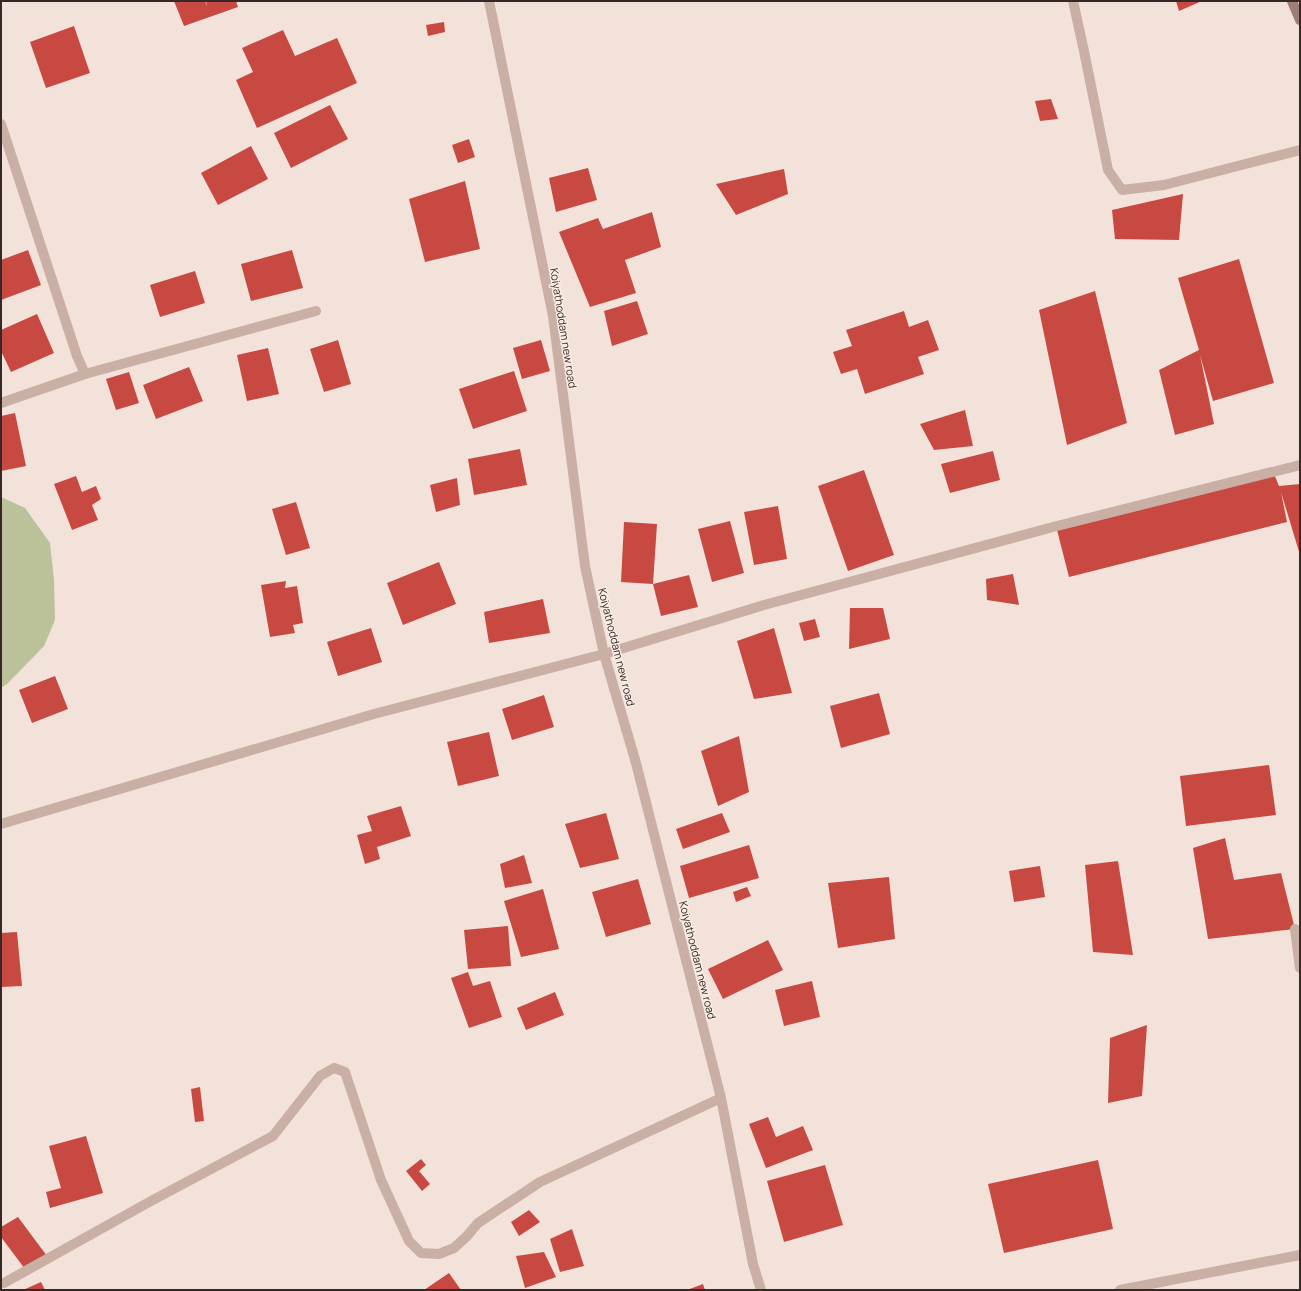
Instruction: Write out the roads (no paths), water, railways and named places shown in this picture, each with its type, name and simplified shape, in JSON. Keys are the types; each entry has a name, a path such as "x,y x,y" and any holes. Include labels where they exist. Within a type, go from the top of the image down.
{"main road":[{"path":"1292,1 1300,20"}],"street":[{"name":"Koiyathoddam new road","path":"489,1 552,316 585,566 604,654 636,763 721,1098 753,1264 761,1290"},
{"path":"1073,1 1108,170 1122,190 1164,185 1300,150"},
{"path":"1,124 77,356 85,374"},
{"path":"1,403 85,374 316,311"},
{"path":"1,824 374,714 604,654 764,605 1053,527 1300,466"},
{"path":"1295,929 1300,968"},
{"path":"2,1281 273,1136 320,1076 334,1068 345,1072 381,1180 409,1241 421,1253 438,1254 454,1248 478,1223 540,1182 721,1098"},
{"path":"1120,1290 1300,1255"}]}
